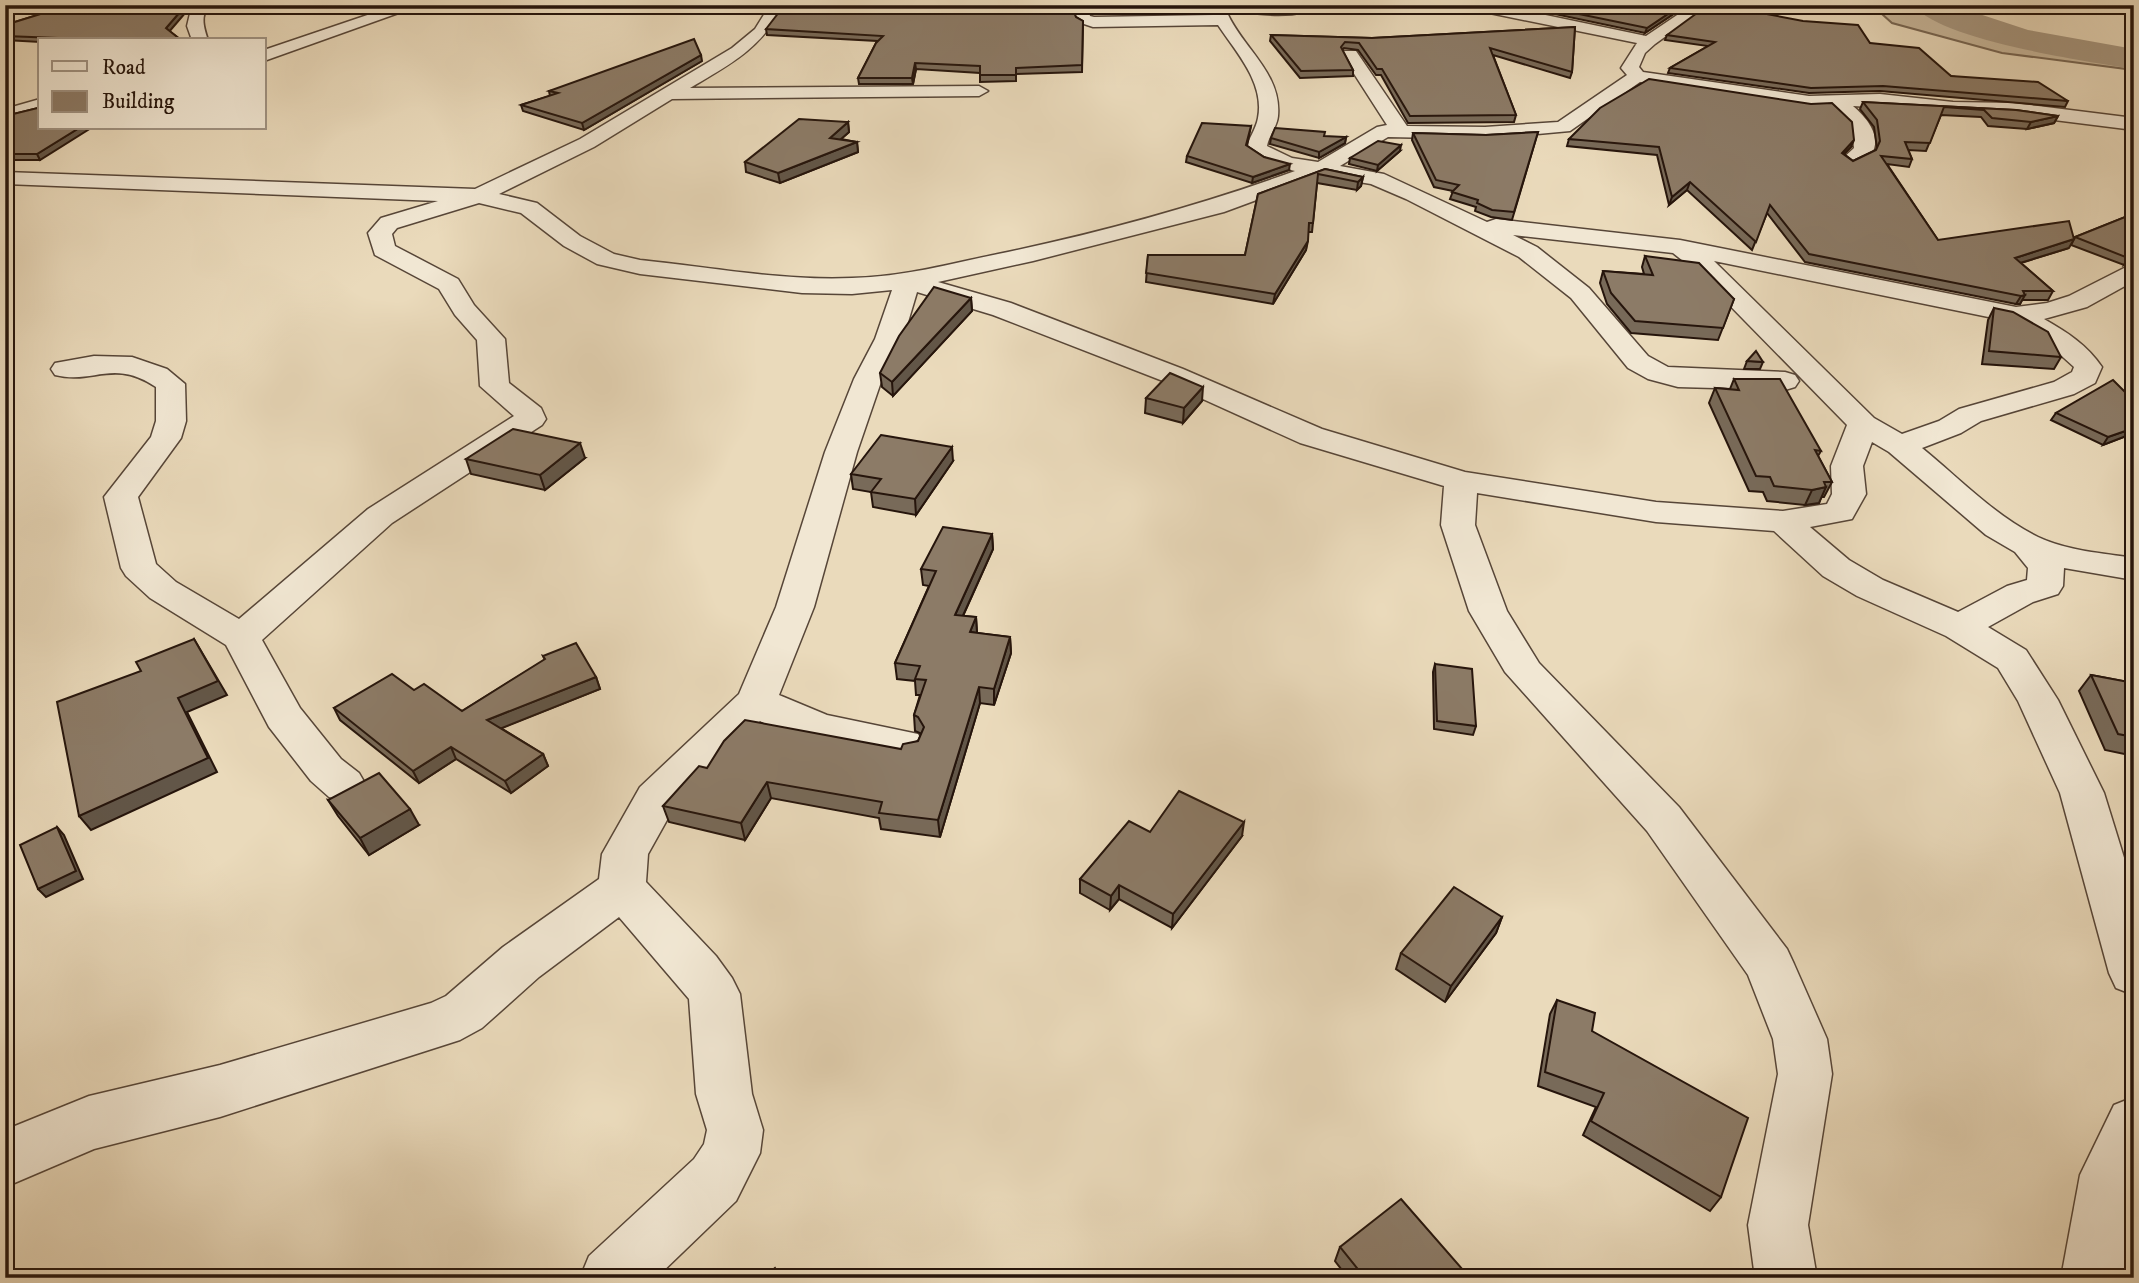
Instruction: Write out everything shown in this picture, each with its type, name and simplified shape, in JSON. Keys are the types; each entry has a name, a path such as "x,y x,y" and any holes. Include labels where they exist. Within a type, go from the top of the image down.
{"street":[{"path":"199,38 195,26 198,8 202,5"},
{"path":"241,637 380,516 531,419 530,414 495,386 491,339 449,284 384,250 380,233 389,223 478,196 587,143 746,45 761,32 778,5"},
{"path":"1079,5 1083,19 1093,22 1221,10 1272,11 1312,5"},
{"path":"1475,5 1648,41"},
{"path":"1702,5 1648,41 1638,51 1630,68 1637,76 1808,102 1880,100 1964,108 2013,109 2134,124"},
{"path":"266,55 410,6"},
{"path":"1221,10 1251,57 1264,85 1268,120 1257,139 1257,149 1286,163 1376,179 1476,224 1528,252 1580,293 1638,362 1657,373 1678,378 1822,383"},
{"path":"1350,55 1400,130"},
{"path":"5,178 478,196 529,208 572,242 606,259 640,267 802,285 852,286 908,281 1033,254 1189,214 1322,168 1376,134 1400,130 1485,132 1563,127 1637,76"},
{"path":"669,94 979,91"},
{"path":"1835,102 1862,124 1867,141 1864,151 1851,160"},
{"path":"5,115 38,106"},
{"path":"1476,224 1680,247 2015,315 2048,313 2088,298 2134,270"},
{"path":"1680,247 1706,267 1863,424 1899,445 1998,528 2027,545 2065,558 2134,569"},
{"path":"908,281 1002,309 1115,355 1173,375 1311,436 1461,481 1656,512 1783,521 1840,512 1849,494 1847,466 1863,424"},
{"path":"611,1278 715,1180 731,1153 735,1130 724,1094 714,994 698,971 622,888 625,854 656,799 756,701 795,607 841,452 868,379 889,339 908,281"},
{"path":"1899,445 1950,427 1970,415 2064,388 2085,377 2088,366 2080,356 2059,339 2015,315"},
{"path":"65,369 109,361 149,369 170,384 171,421 166,438 121,497 139,568 163,590 241,637 284,717 326,770 344,785"},
{"path":"1461,481 1458,525 1462,542 1488,611 1506,642 1525,672 1557,709 1663,819 1769,964 1800,1039 1805,1074 1778,1225 1786,1278"},
{"path":"1783,521 1836,568 1870,588 1959,627 2012,659 2038,700 2082,793 2134,973"},
{"path":"1959,627 2020,594 2045,586 2046,566 2027,545"},
{"path":"756,701 781,717 811,727 903,745"},
{"path":"5,1158 89,1124 220,1090 441,1023 464,1012 521,962 622,888"},
{"path":"2092,1278 2109,1175 2134,1124"}],"shaded area":[{"path":"1872,5 1972,5 1955,20 2082,47 2134,52 2134,70 2002,53 1892,23"}],"building":[{"path":"60,5 186,5 166,28 178,38 5,36 5,25 60,8"},
{"path":"787,5 898,5 900,10 907,12 915,5 1071,5 1076,17 1083,21 1082,65 1016,68 1016,75 980,75 980,66 915,63 912,78 858,78 876,43 883,36 766,29"},
{"path":"1535,5 1681,5 1647,28"},
{"path":"1708,5 1735,5 1735,8 1803,21 1858,25 1870,43 1919,48 1951,76 2038,82 2068,101 1883,86 1811,88 1670,68 1715,42 1667,35"},
{"path":"1575,27 1572,72 1490,48 1516,115 1410,116 1382,69 1377,69 1359,43 1345,42 1341,47 1353,70 1301,71 1271,35 1372,38"},
{"path":"694,39 701,55 582,123 521,105 558,93 549,91"},
{"path":"1649,79 1811,104 1832,103 1852,122 1854,140 1842,153 1853,161 1876,150 1880,141 1877,120 1863,102 2016,110 2058,116 2031,122 1992,118 1984,110 1944,107 1930,143 1905,142 1912,159 1881,156 1938,240 2069,221 2074,239 2015,258 2053,291 2023,291 2025,295 2021,296 1809,254 1770,205 1756,242 1690,182 1672,197 1659,147 1569,139 1600,108"},
{"path":"38,108 38,130 76,130 37,154 5,154 5,116"},
{"path":"799,119 848,122 830,138 857,142 778,173 745,162"},
{"path":"1202,123 1251,126 1246,145 1264,157 1290,164 1253,177 1187,156"},
{"path":"1275,128 1325,132 1324,136 1346,137 1319,152 1271,138"},
{"path":"1538,132 1514,212 1492,210 1477,203 1478,200 1452,192 1459,185 1436,180 1413,133 1486,135"},
{"path":"1378,141 1401,145 1378,165 1350,158"},
{"path":"1325,169 1363,177 1358,182 1318,174 1313,223 1309,223 1308,241 1275,294 1146,273 1148,255 1245,255 1258,194"},
{"path":"2134,216 2134,255 2128,258 2075,237 2125,217"},
{"path":"1645,256 1699,263 1734,299 1723,328 1635,321 1611,293 1603,271 1653,275"},
{"path":"934,287 971,298 892,382 880,373 899,336"},
{"path":"1994,308 2013,312 2048,332 2061,357 1989,351"},
{"path":"1756,351 1763,362 1747,361"},
{"path":"1170,373 1203,387 1184,408 1146,398"},
{"path":"1734,379 1780,379 1821,451 1815,450 1832,482 1824,482 1826,487 1812,490 1774,486 1770,477 1756,476 1715,388 1739,390"},
{"path":"2113,380 2134,401 2134,428 2108,437 2056,413"},
{"path":"513,429 580,443 540,475 466,459"},
{"path":"881,435 952,447 915,499 871,492 881,479 851,474"},
{"path":"943,527 992,534 955,615 976,617 970,632 1010,637 994,689 979,687 938,820 879,813 882,802 767,782 741,823 663,806 699,766 707,768 724,741 745,720 901,749 903,744 918,741 924,727 914,715 926,680 915,679 920,666 895,663 936,571 921,569"},
{"path":"194,639 218,681 178,698 208,758 79,816 57,702 141,671 136,662"},
{"path":"576,643 596,677 487,720 543,754 505,781 451,747 413,771 334,708 392,674 414,690 424,684 462,711 545,659 543,656"},
{"path":"1435,664 1472,669 1476,726 1437,721"},
{"path":"2091,675 2134,683 2134,737 2118,734"},
{"path":"379,773 410,809 360,838 328,800"},
{"path":"1179,791 1244,822 1173,914 1119,885 1111,896 1080,879 1129,821 1150,832"},
{"path":"57,827 76,871 38,889 20,845"},
{"path":"1454,887 1502,917 1451,986 1401,953"},
{"path":"1557,1000 1595,1013 1592,1031 1748,1118 1721,1197 1591,1121 1604,1093 1545,1072"},
{"path":"1401,1199 1470,1278 1365,1278 1340,1247"},
{"path":"775,1268 782,1278 763,1278"}],"waterway":[{"path":"1929,5 1949,16 2000,33 2134,59"}]}
